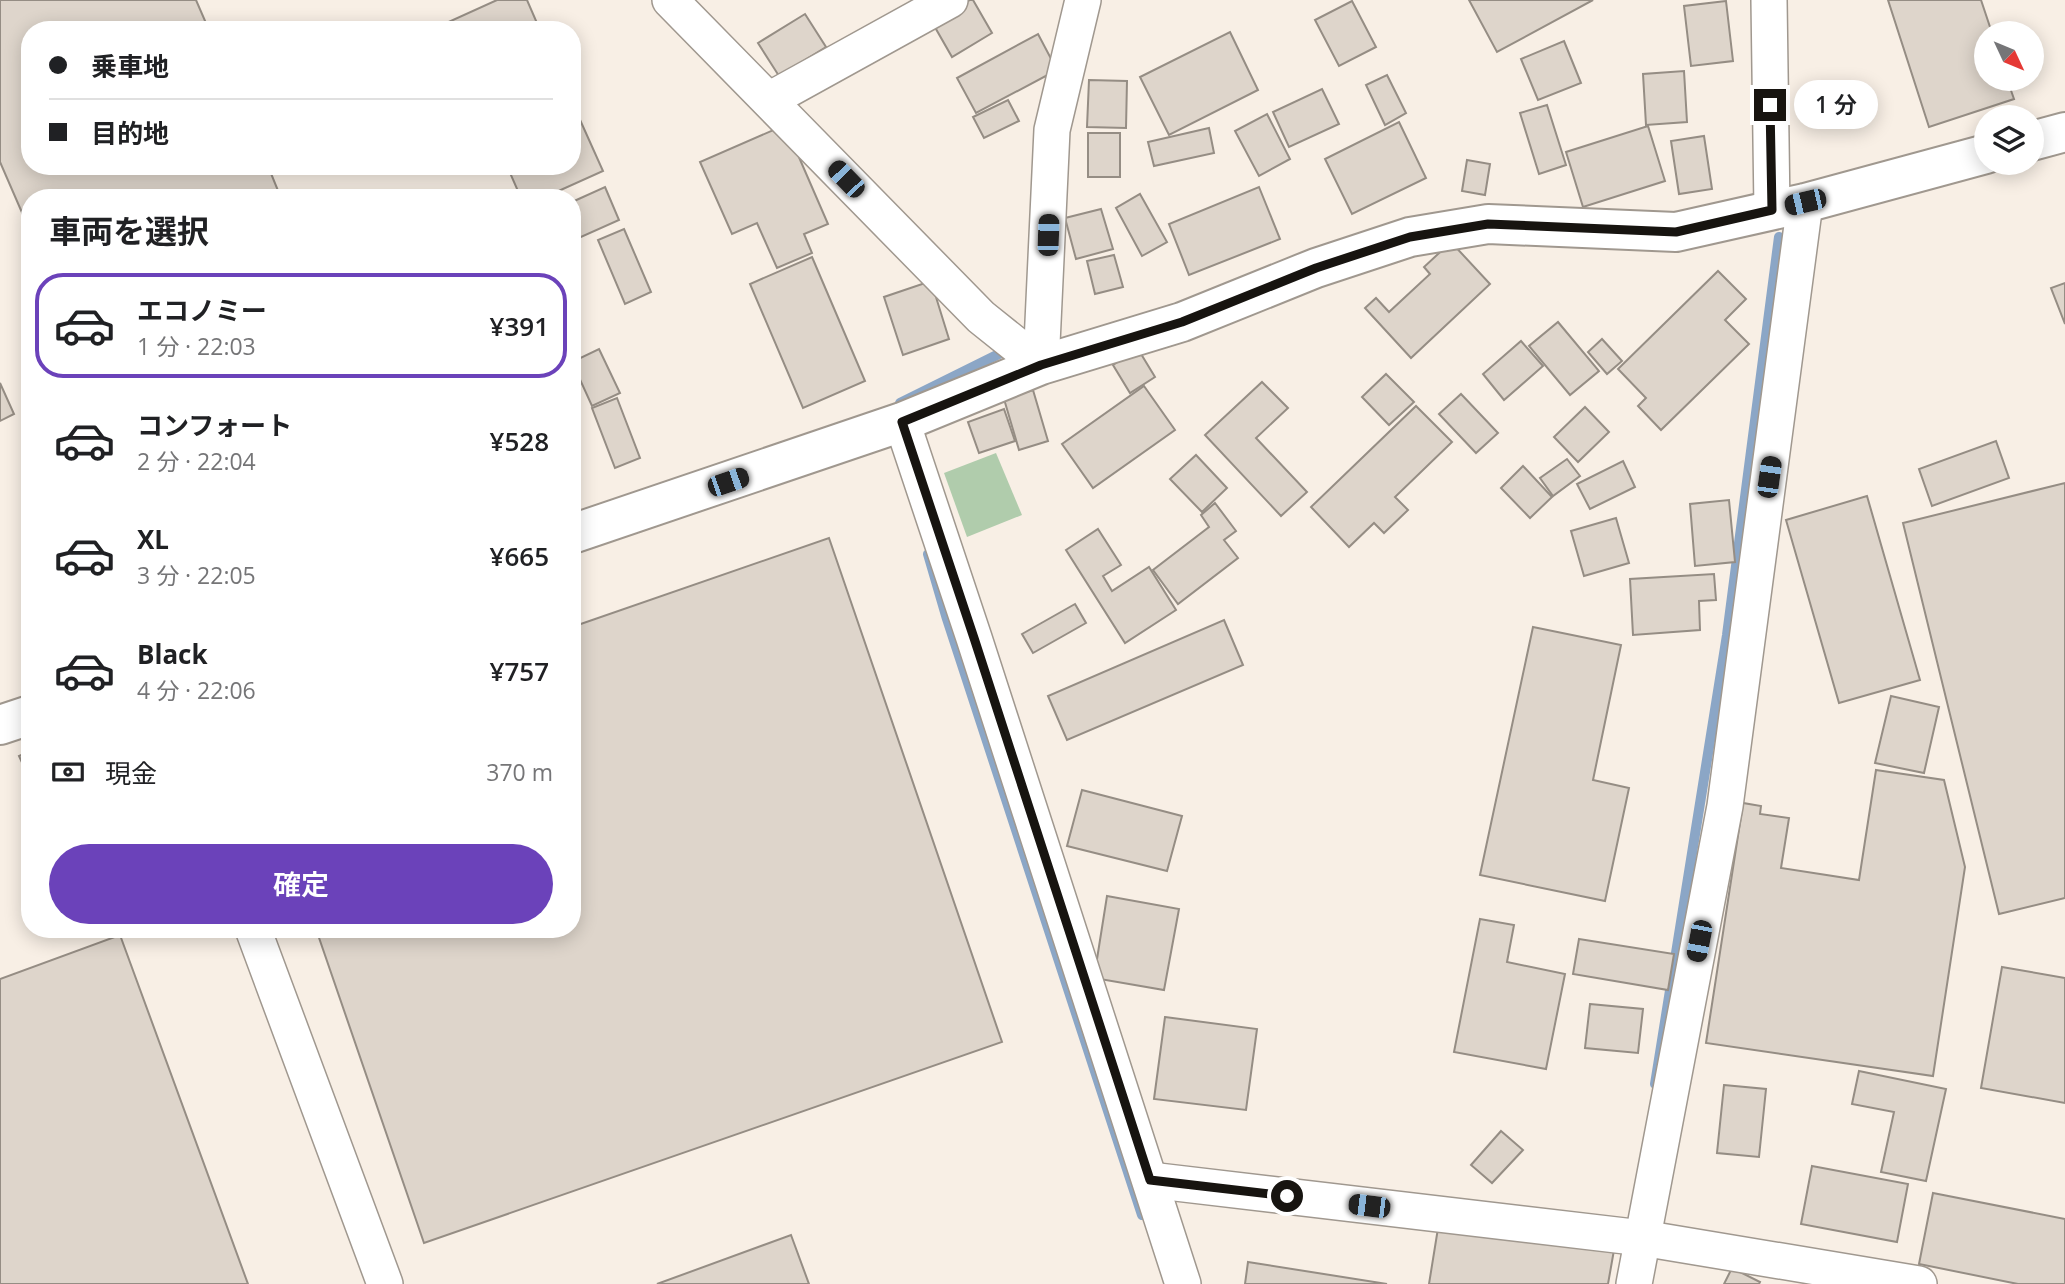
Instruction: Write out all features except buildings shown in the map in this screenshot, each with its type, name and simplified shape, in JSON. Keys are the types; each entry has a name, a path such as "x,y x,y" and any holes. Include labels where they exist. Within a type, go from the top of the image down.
{"street":[{"path":"670,0 981,317 1041,365"},
{"path":"769,100 950,0"},
{"path":"1041,365 1052,130 1083,0"},
{"path":"1634,1284 1725,806 1788,206 1769,0"},
{"path":"2044,138 2065,132"},
{"path":"581,531 902,422 1041,365 1182,322 1316,268 1410,237 1488,224 1676,232 1788,206 1974,156"},
{"path":"902,422 1183,1284"},
{"path":"0,725 21,718"},
{"path":"256,938 385,1284"},
{"path":"1150,1180 1642,1238 1919,1284"}],"green space":[{"path":"996,453 1022,515 967,537 944,473"}],"waterway":[{"path":"1655,1084 1727,635 1779,237"},
{"path":"900,403 1011,348"},
{"path":"928,554 1142,1215"}],"route":[{"path":"1287,1196 1150,1180 902,422 1041,365 1182,322 1316,268 1410,237 1488,224 1676,232 1772,210 1770,105"}]}
